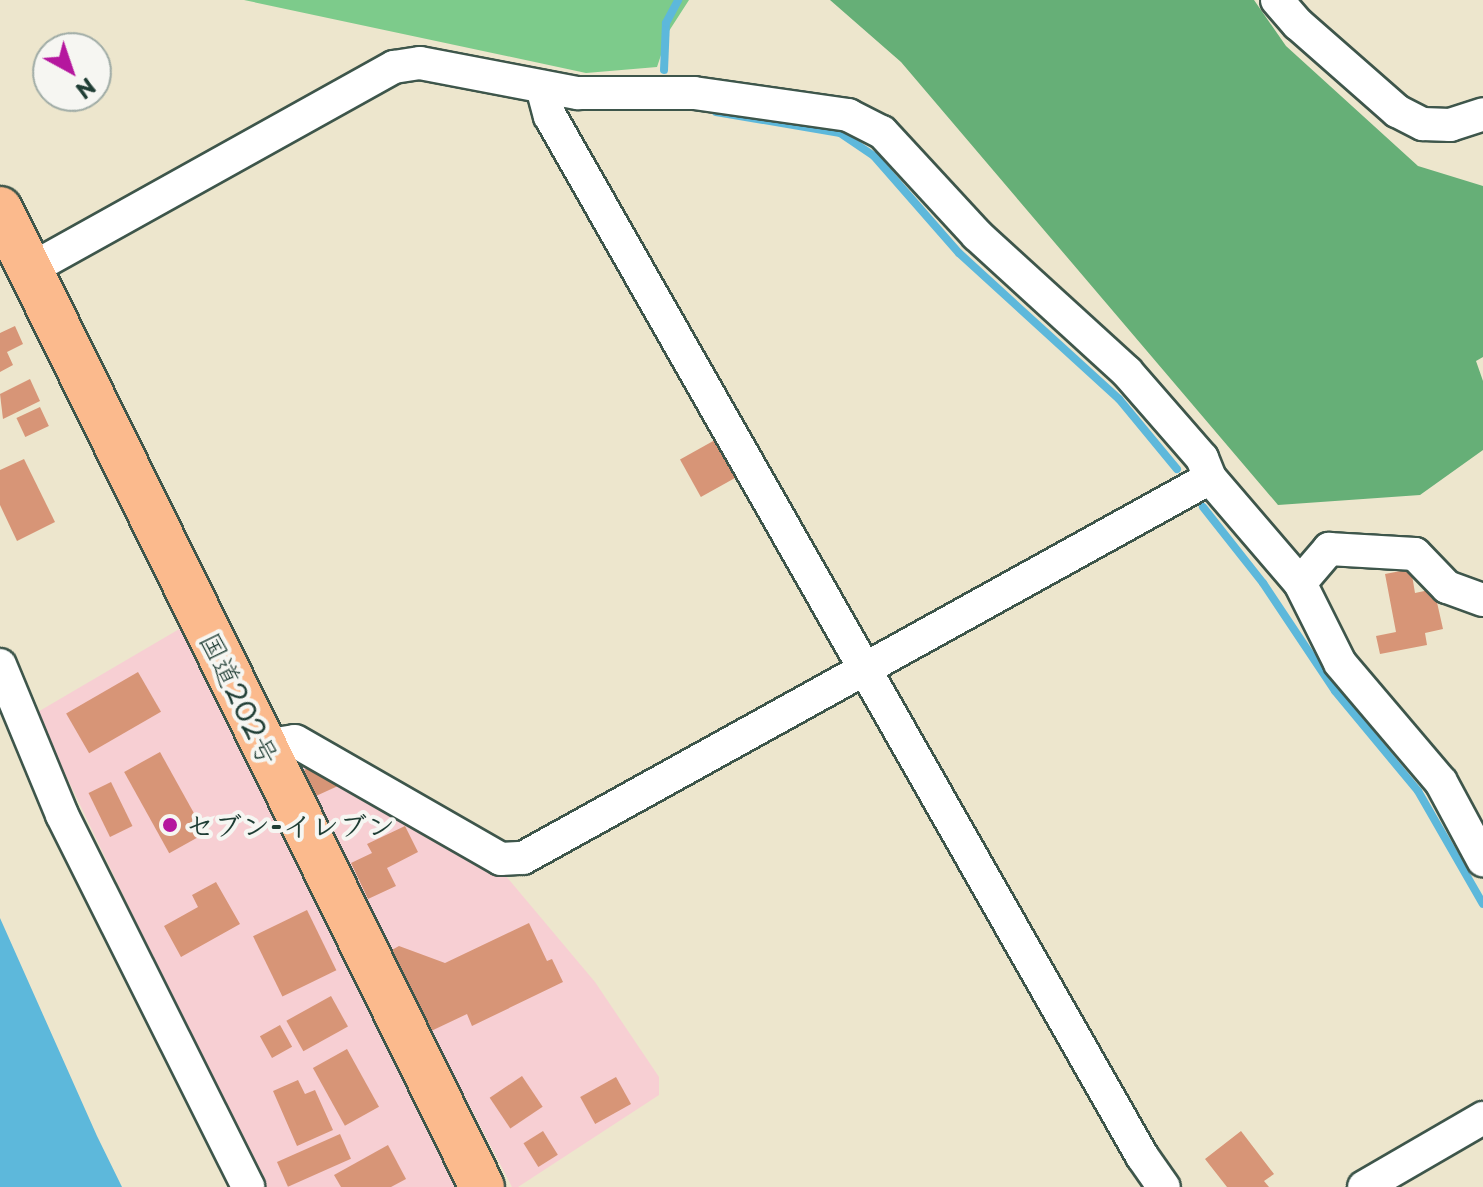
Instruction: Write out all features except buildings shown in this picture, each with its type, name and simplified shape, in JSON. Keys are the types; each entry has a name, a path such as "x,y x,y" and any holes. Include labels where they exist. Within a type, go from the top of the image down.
{"highway":[{"name":"国道202号","path":"0,209 482,1187"}],"street":[{"path":"1277,0 1298,24 1397,111 1423,124 1450,125 1483,114"},
{"path":"29,270 394,67 420,63 578,93 694,93 848,115 882,132 977,235 1127,372 1202,458 1210,478 1300,583 1340,663 1441,782 1483,860"},
{"path":"542,87 550,116 1142,1156 1164,1187"},
{"path":"264,746 295,741 501,859 523,858 1210,478"},
{"path":"1300,583 1329,549 1415,554 1447,587 1483,600"},
{"path":"0,665 62,815 248,1187"},
{"path":"1364,1187 1483,1118"}],"shaded area":[{"path":"181,628 458,1187 263,1187 36,713"},
{"path":"310,737 505,875 595,982 659,1077 659,1095 518,1187 512,1187 287,754"}],"green space":[{"path":"244,0 689,0 669,31 657,67 586,73"},
{"path":"830,0 1254,0 1286,46 1418,166 1483,186 1483,357 1476,361 1483,381 1483,450 1420,495 1278,505 901,62"}],"water":[{"path":"0,918 97,1136 122,1187 0,1187"}],"waterway":[{"path":"664,70 666,23 678,0"},
{"path":"716,112 840,133 874,156 959,253 1119,399 1177,469"},
{"path":"1203,507 1263,583 1335,691 1418,791 1483,904"}],"place":[{"name":"セブン-イレブン","path":"170,825"}]}
